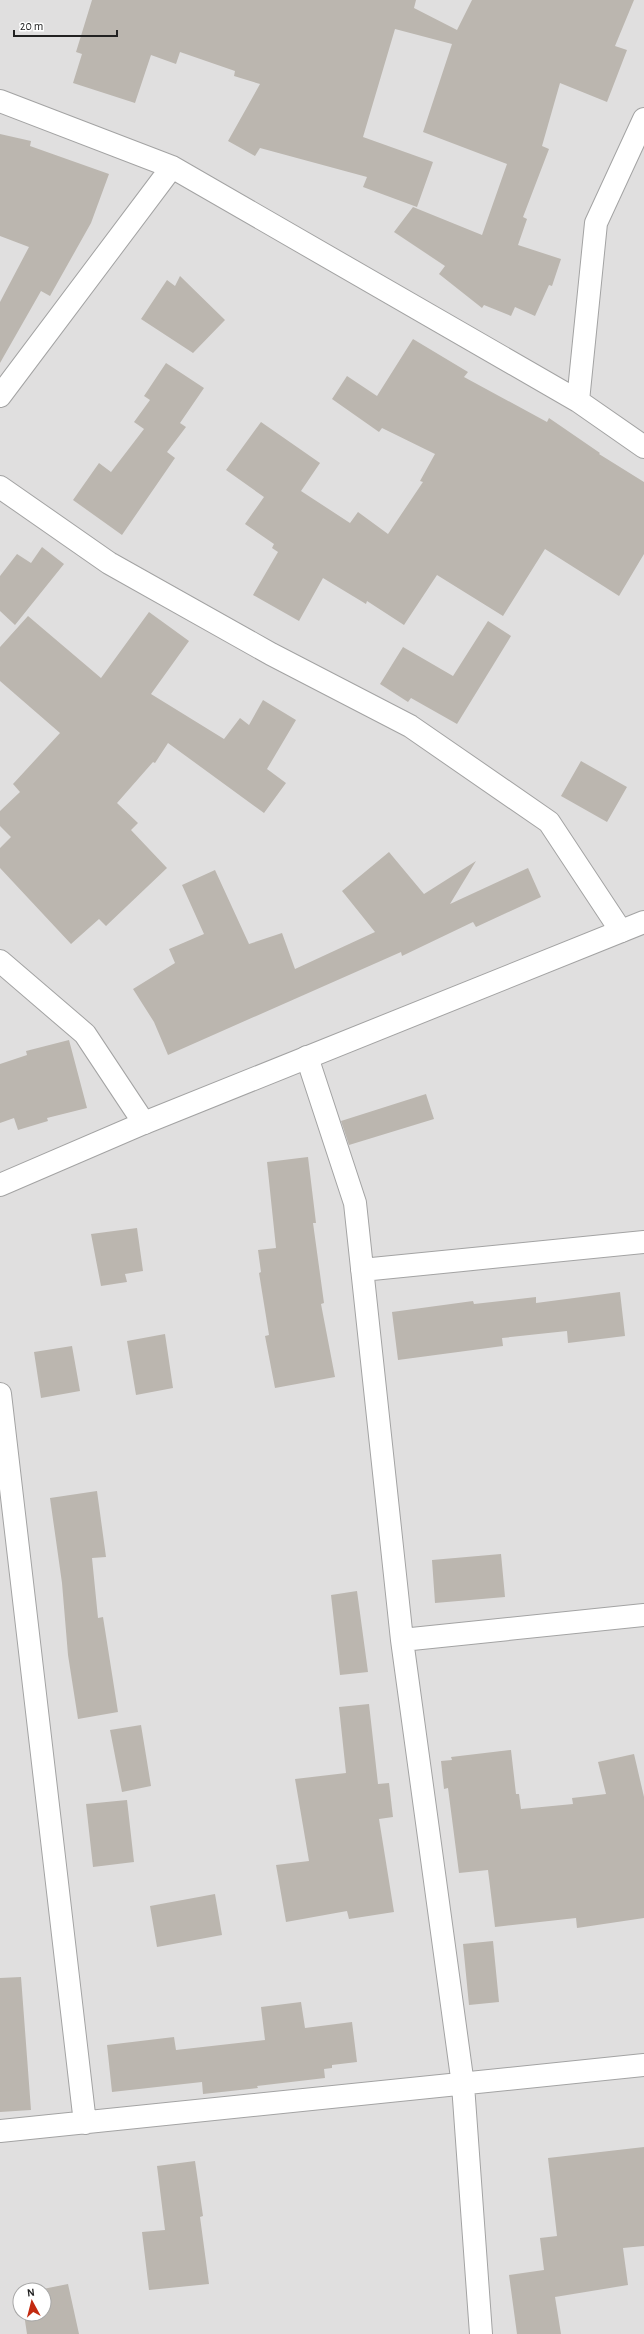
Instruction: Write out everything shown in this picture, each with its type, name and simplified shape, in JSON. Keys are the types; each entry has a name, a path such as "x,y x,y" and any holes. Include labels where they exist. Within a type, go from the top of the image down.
{"street":[{"path":"0,101 172,167 578,401 644,447"},
{"path":"578,401 596,223 644,119"},
{"path":"0,396 172,167"},
{"path":"0,487 109,563 271,654 410,726 549,822 621,931"},
{"path":"0,1185 144,1123 644,922"},
{"path":"0,961 84,1034 144,1123"},
{"path":"307,1058 355,1202 402,1640 463,2085 481,2334"},
{"path":"362,1270 644,1242"},
{"path":"0,1394 85,2123"},
{"path":"402,1640 644,1615"},
{"path":"0,2131 463,2085 644,2065"}],"shaded area":[{"path":"0,0 644,0 644,2334 0,2334"}],"building":[{"path":"92,0 416,0 414,8 457,30 472,0 634,0 615,46 627,50 607,102 560,83 542,146 549,149 523,217 527,219 518,245 561,259 552,286 549,285 535,316 515,307 511,316 484,305 482,308 439,274 445,266 394,232 413,207 482,235 507,164 423,132 452,44 395,29 363,137 433,162 417,207 363,187 367,177 260,148 255,156 228,141 260,84 234,76 235,71 180,52 176,64 151,55 135,103 73,83 82,54 76,52"},
{"path":"0,134 31,141 30,146 109,174 91,223 50,296 41,291 0,363 0,302 29,247 0,236"},
{"path":"180,276 225,320 193,353 141,319 167,280 175,286"},
{"path":"413,339 468,372 464,377 547,422 549,418 600,453 599,454 644,482 644,554 619,596 545,549 503,616 437,575 404,625 367,601 366,604 323,578 299,621 253,595 278,552 272,548 274,544 245,524 264,497 226,470 261,422 320,463 301,491 350,523 358,512 388,534 423,482 420,481 435,454 382,428 379,432 332,399 347,376 377,396"},
{"path":"166,363 204,388 180,423 186,427 167,452 175,458 122,535 73,500 99,463 111,472 144,429 134,422 150,400 144,396"},
{"path":"42,547 64,564 15,625 0,611 0,576 17,554 31,563"},
{"path":"149,612 189,641 151,694 224,739 240,718 249,725 263,700 296,720 267,769 286,783 264,813 168,743 155,763 153,762 117,803 138,823 131,830 167,868 106,926 99,919 71,944 0,868 0,848 11,837 0,826 0,811 20,792 13,784 60,733 0,681 0,647 28,616 101,678"},
{"path":"488,621 511,636 457,724 411,698 408,702 380,684 403,647 453,676"},
{"path":"581,761 627,787 607,822 561,796"},
{"path":"389,852 424,894 476,861 450,904 528,868 541,897 476,927 473,922 402,956 401,952 168,1055 154,1022 133,989 175,963 169,949 204,934 182,885 215,870 249,944 282,933 295,969 375,932 342,891"},
{"path":"69,1040 87,1108 47,1118 48,1121 18,1130 14,1118 0,1123 0,1064 27,1055 26,1051"},
{"path":"426,1094 434,1119 349,1145 341,1121"},
{"path":"308,1157 316,1223 313,1223 324,1303 321,1304 335,1377 275,1388 265,1336 269,1335 259,1273 261,1272 258,1250 276,1248 267,1162"},
{"path":"137,1228 143,1271 125,1274 127,1282 101,1286 91,1234"},
{"path":"620,1292 625,1336 568,1343 567,1331 502,1338 503,1346 398,1360 392,1312 473,1301 474,1304 536,1297 536,1303"},
{"path":"165,1334 173,1388 136,1395 127,1341"},
{"path":"72,1346 80,1391 41,1398 34,1352"},
{"path":"97,1491 106,1557 92,1558 98,1618 103,1617 118,1712 78,1719 68,1655 62,1583 50,1498"},
{"path":"501,1554 505,1597 435,1603 432,1560"},
{"path":"357,1591 368,1672 340,1675 331,1595"},
{"path":"369,1704 378,1784 389,1783 393,1817 379,1819 394,1912 349,1919 347,1911 286,1922 276,1865 309,1861 295,1779 346,1773 339,1707"},
{"path":"141,1725 151,1786 122,1792 110,1730"},
{"path":"511,1750 516,1794 519,1794 521,1809 573,1804 572,1798 606,1794 598,1762 634,1754 644,1797 644,1918 577,1928 576,1918 495,1927 488,1870 459,1873 448,1788 444,1789 441,1761 452,1760 451,1757"},
{"path":"127,1800 134,1862 93,1867 86,1804"},
{"path":"215,1894 222,1935 157,1947 150,1906"},
{"path":"493,1941 499,2002 469,2005 463,1944"},
{"path":"21,1977 31,2110 0,2112 0,1978"},
{"path":"301,2002 305,2028 352,2022 357,2062 332,2065 332,2068 324,2069 325,2078 257,2086 258,2088 203,2094 202,2082 112,2092 107,2045 174,2037 176,2050 265,2040 261,2007"},
{"path":"644,2147 644,2246 623,2248 628,2285 555,2297 561,2334 517,2334 509,2275 544,2270 540,2238 557,2236 548,2158"},
{"path":"195,2161 203,2216 200,2217 209,2284 149,2290 142,2232 165,2230 157,2166"},
{"path":"68,2284 79,2334 27,2334 25,2322 52,2322 52,2287"}]}
